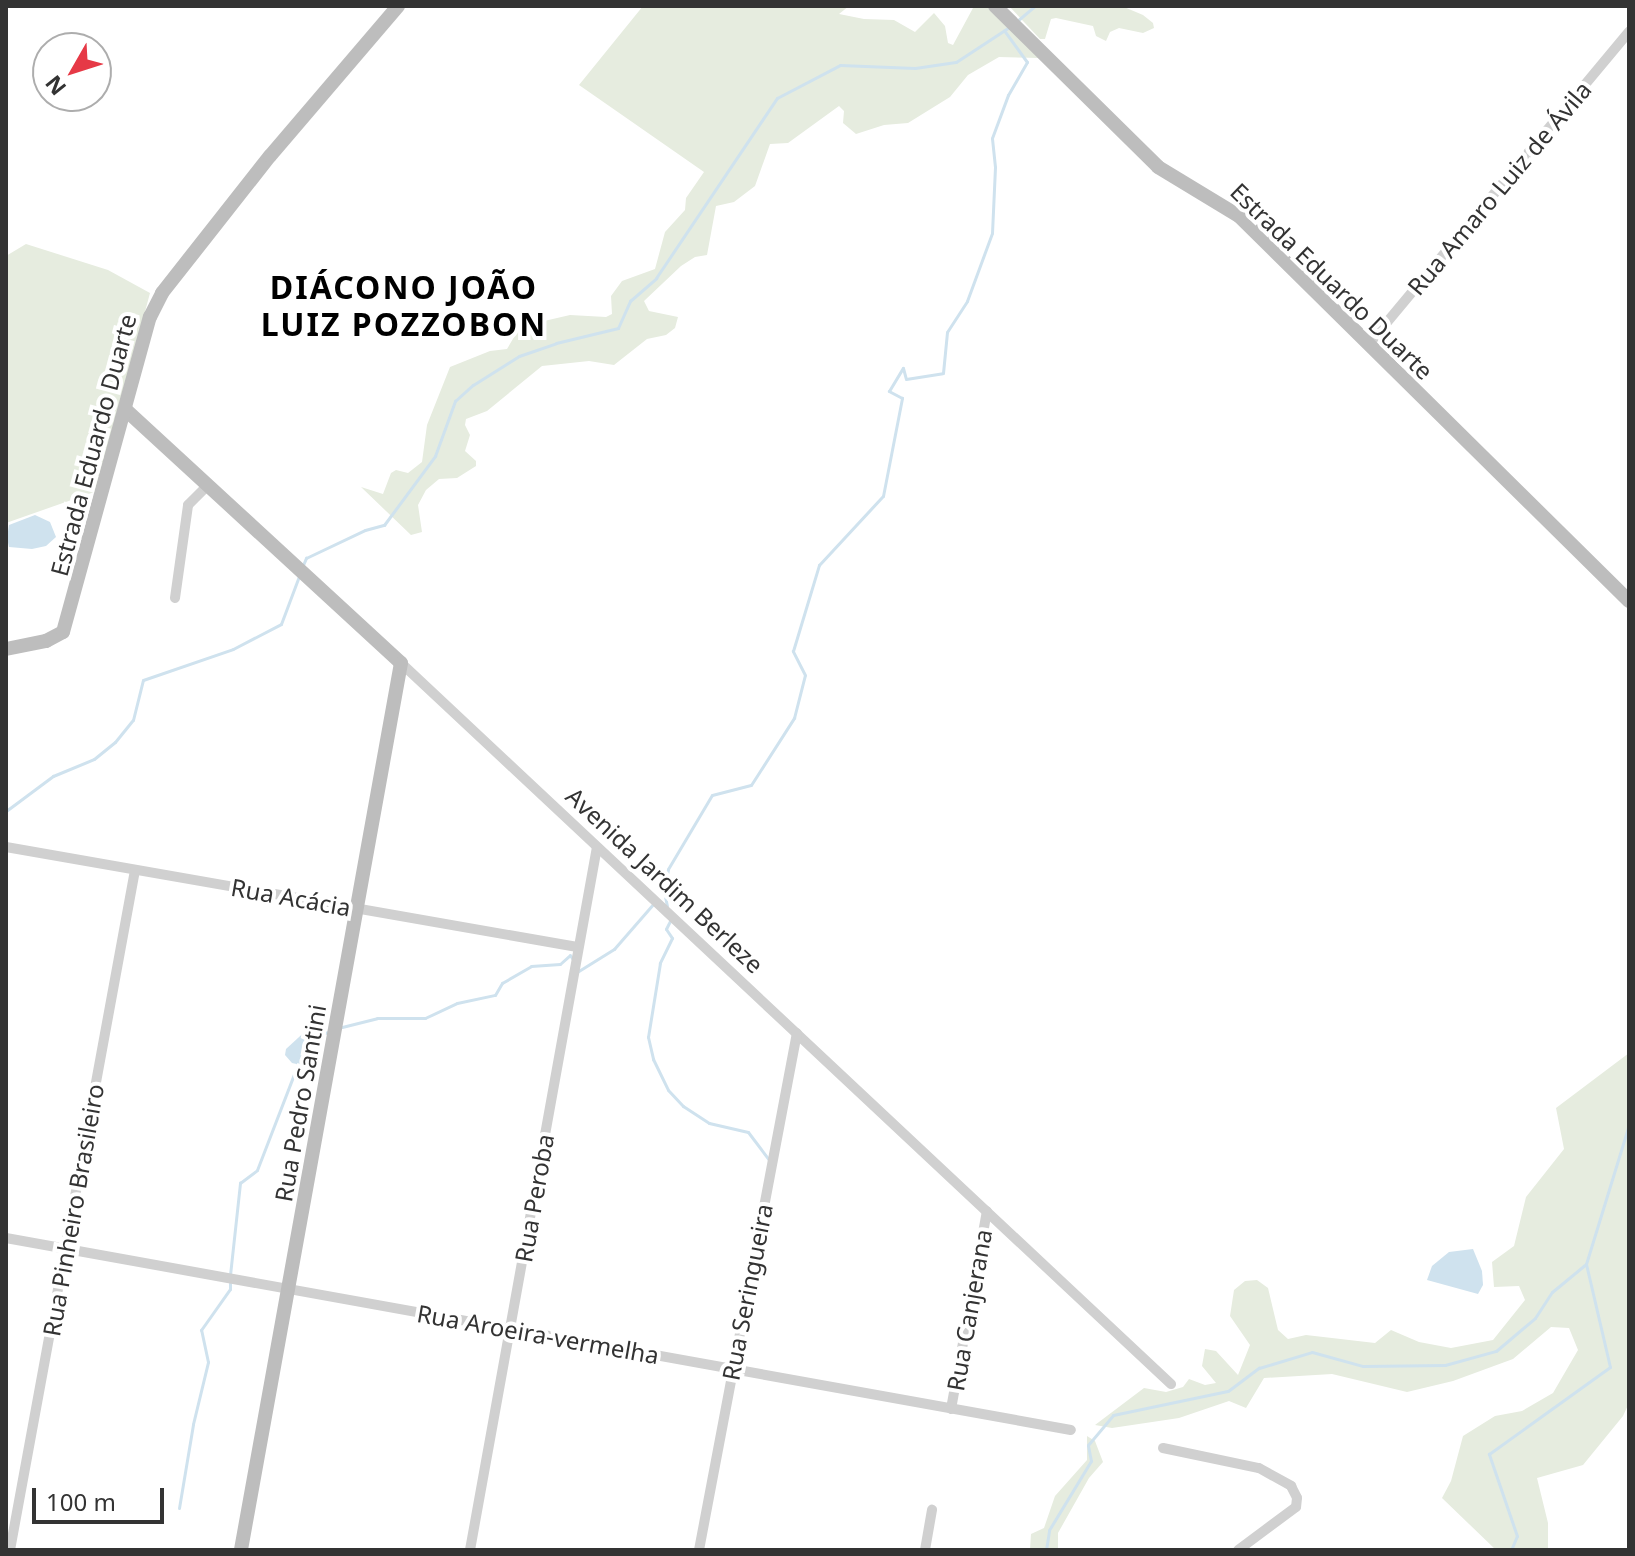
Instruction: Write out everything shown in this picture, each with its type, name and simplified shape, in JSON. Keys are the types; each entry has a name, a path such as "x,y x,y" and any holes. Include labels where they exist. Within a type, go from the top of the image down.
{"street":[{"name":"Estrada Eduardo Duarte","path":"6,649 46,641 63,632 127,411 150,317 162,293 270,156 398,6"},
{"name":"Estrada Eduardo Duarte","path":"995,6 1158,167 1198,188 1239,216 1629,601"},
{"name":"Rua Amaro Luiz de Ávila","path":"1368,345 1629,32"},
{"name":"Avenida Jardim Berleze","path":"127,411 401,663 1171,1384"},
{"path":"175,598 188,505 208,485"},
{"name":"Rua Pedro Santini","path":"241,1550 401,663"},
{"name":"Rua Acácia","path":"6,847 577,947"},
{"name":"Rua Peroba","path":"470,1550 597,847"},
{"name":"Rua Pinheiro Brasileiro","path":"10,1550 135,870"},
{"name":"Rua Seringueira","path":"699,1550 797,1033"},
{"name":"Rua Canjerana","path":"951,1409 987,1211"},
{"name":"Rua Aroeira-vermelha","path":"6,1238 1071,1430"},
{"path":"1163,1448 1259,1468 1291,1486 1297,1498 1296,1507 1238,1550"},
{"path":"925,1550 932,1510"}],"shaded area":[{"path":"643,6 849,6 839,14 894,20 915,32 934,13 945,26 948,43 953,45 973,8 986,6 1040,58 999,57 968,75 950,97 908,123 884,125 856,134 843,123 844,111 839,106 788,143 770,144 755,186 734,202 716,206 707,255 695,257 681,266 644,301 649,311 678,317 675,328 666,335 647,339 614,365 589,361 542,366 487,411 466,419 465,425 470,435 465,451 476,461 476,466 457,478 439,479 426,490 418,505 422,532 411,535 361,487 383,494 391,473 396,470 408,473 422,462 427,425 450,367 490,351 507,349 517,332 527,325 570,315 606,317 612,314 611,296 622,281 655,269 665,232 685,210 686,198 704,172 579,85"},
{"path":"1009,6 1124,7 1143,15 1153,23 1154,28 1143,33 1119,28 1110,32 1106,41 1096,36 1093,26 1056,18 1051,19 1045,39 1040,39"},
{"path":"26,244 108,270 150,293 97,491 6,523 6,256"},
{"path":"1629,1053 1629,1403 1623,1416 1583,1465 1537,1478 1548,1523 1548,1550 1496,1550 1442,1498 1451,1481 1463,1436 1495,1416 1522,1411 1553,1393 1578,1350 1569,1328 1551,1327 1513,1359 1453,1381 1407,1392 1332,1374 1264,1378 1246,1408 1229,1401 1179,1418 1112,1428 1095,1425 1144,1388 1166,1392 1183,1387 1189,1379 1205,1385 1216,1383 1202,1366 1205,1349 1216,1351 1238,1375 1250,1345 1230,1316 1234,1290 1245,1281 1257,1280 1268,1288 1278,1330 1288,1339 1306,1335 1375,1343 1391,1330 1419,1342 1451,1348 1493,1340 1525,1300 1519,1286 1494,1287 1492,1262 1514,1246 1526,1197 1564,1149 1556,1108"},
{"path":"1087,1436 1095,1441 1103,1462 1089,1478 1058,1533 1058,1550 1030,1550 1031,1534 1044,1528 1055,1496 1087,1460"}],"water":[{"path":"35,515 50,522 56,537 46,546 32,549 9,547 9,525"},
{"path":"311,1026 319,1037 317,1055 310,1067 292,1063 285,1055 286,1049"},
{"path":"1473,1249 1482,1271 1483,1285 1478,1294 1427,1280 1432,1266 1449,1252"}],"waterway":[{"path":"1017,21 1035,6"},
{"path":"303,565 306,558 365,530 384,525 435,456 455,401 473,385 519,356 556,343 618,328 630,301 656,278 777,98 840,65 915,68 956,62 1011,26"},
{"path":"667,906 664,892 668,869 712,795 751,785 794,718 805,675 793,651 819,565 883,496 902,398 889,391 903,368 906,379 943,373 947,332 967,301 992,233 995,167 992,138 1008,95 1027,62 1004,30"},
{"path":"6,811 53,776 94,759 115,742 133,720 143,680 233,649 281,624 299,576"},
{"path":"577,972 614,949 654,903"},
{"path":"670,921 666,929 672,938 660,963 648,1037 653,1059 668,1090 683,1106 709,1123 748,1132 768,1159"},
{"path":"342,1027 377,1018 425,1018 457,1003 495,995 502,983 531,966 560,964 570,955 572,958"},
{"path":"315,1036 331,1031"},
{"path":"230,1275 240,1183 257,1170 298,1064"},
{"path":"1511,1550 1517,1536 1489,1454 1610,1367 1586,1264 1629,1124"},
{"path":"1046,1550 1049,1530 1091,1461 1088,1445 1113,1415 1228,1391 1259,1368 1312,1352 1363,1366 1445,1365 1496,1351 1535,1318 1552,1292 1586,1264"},
{"path":"179,1508 193,1424 208,1362 201,1330 230,1289 230,1283"}],"district":[{"name":"DIÁCONO JOÃO LUIZ POZZOBON","path":"404,306"}]}
